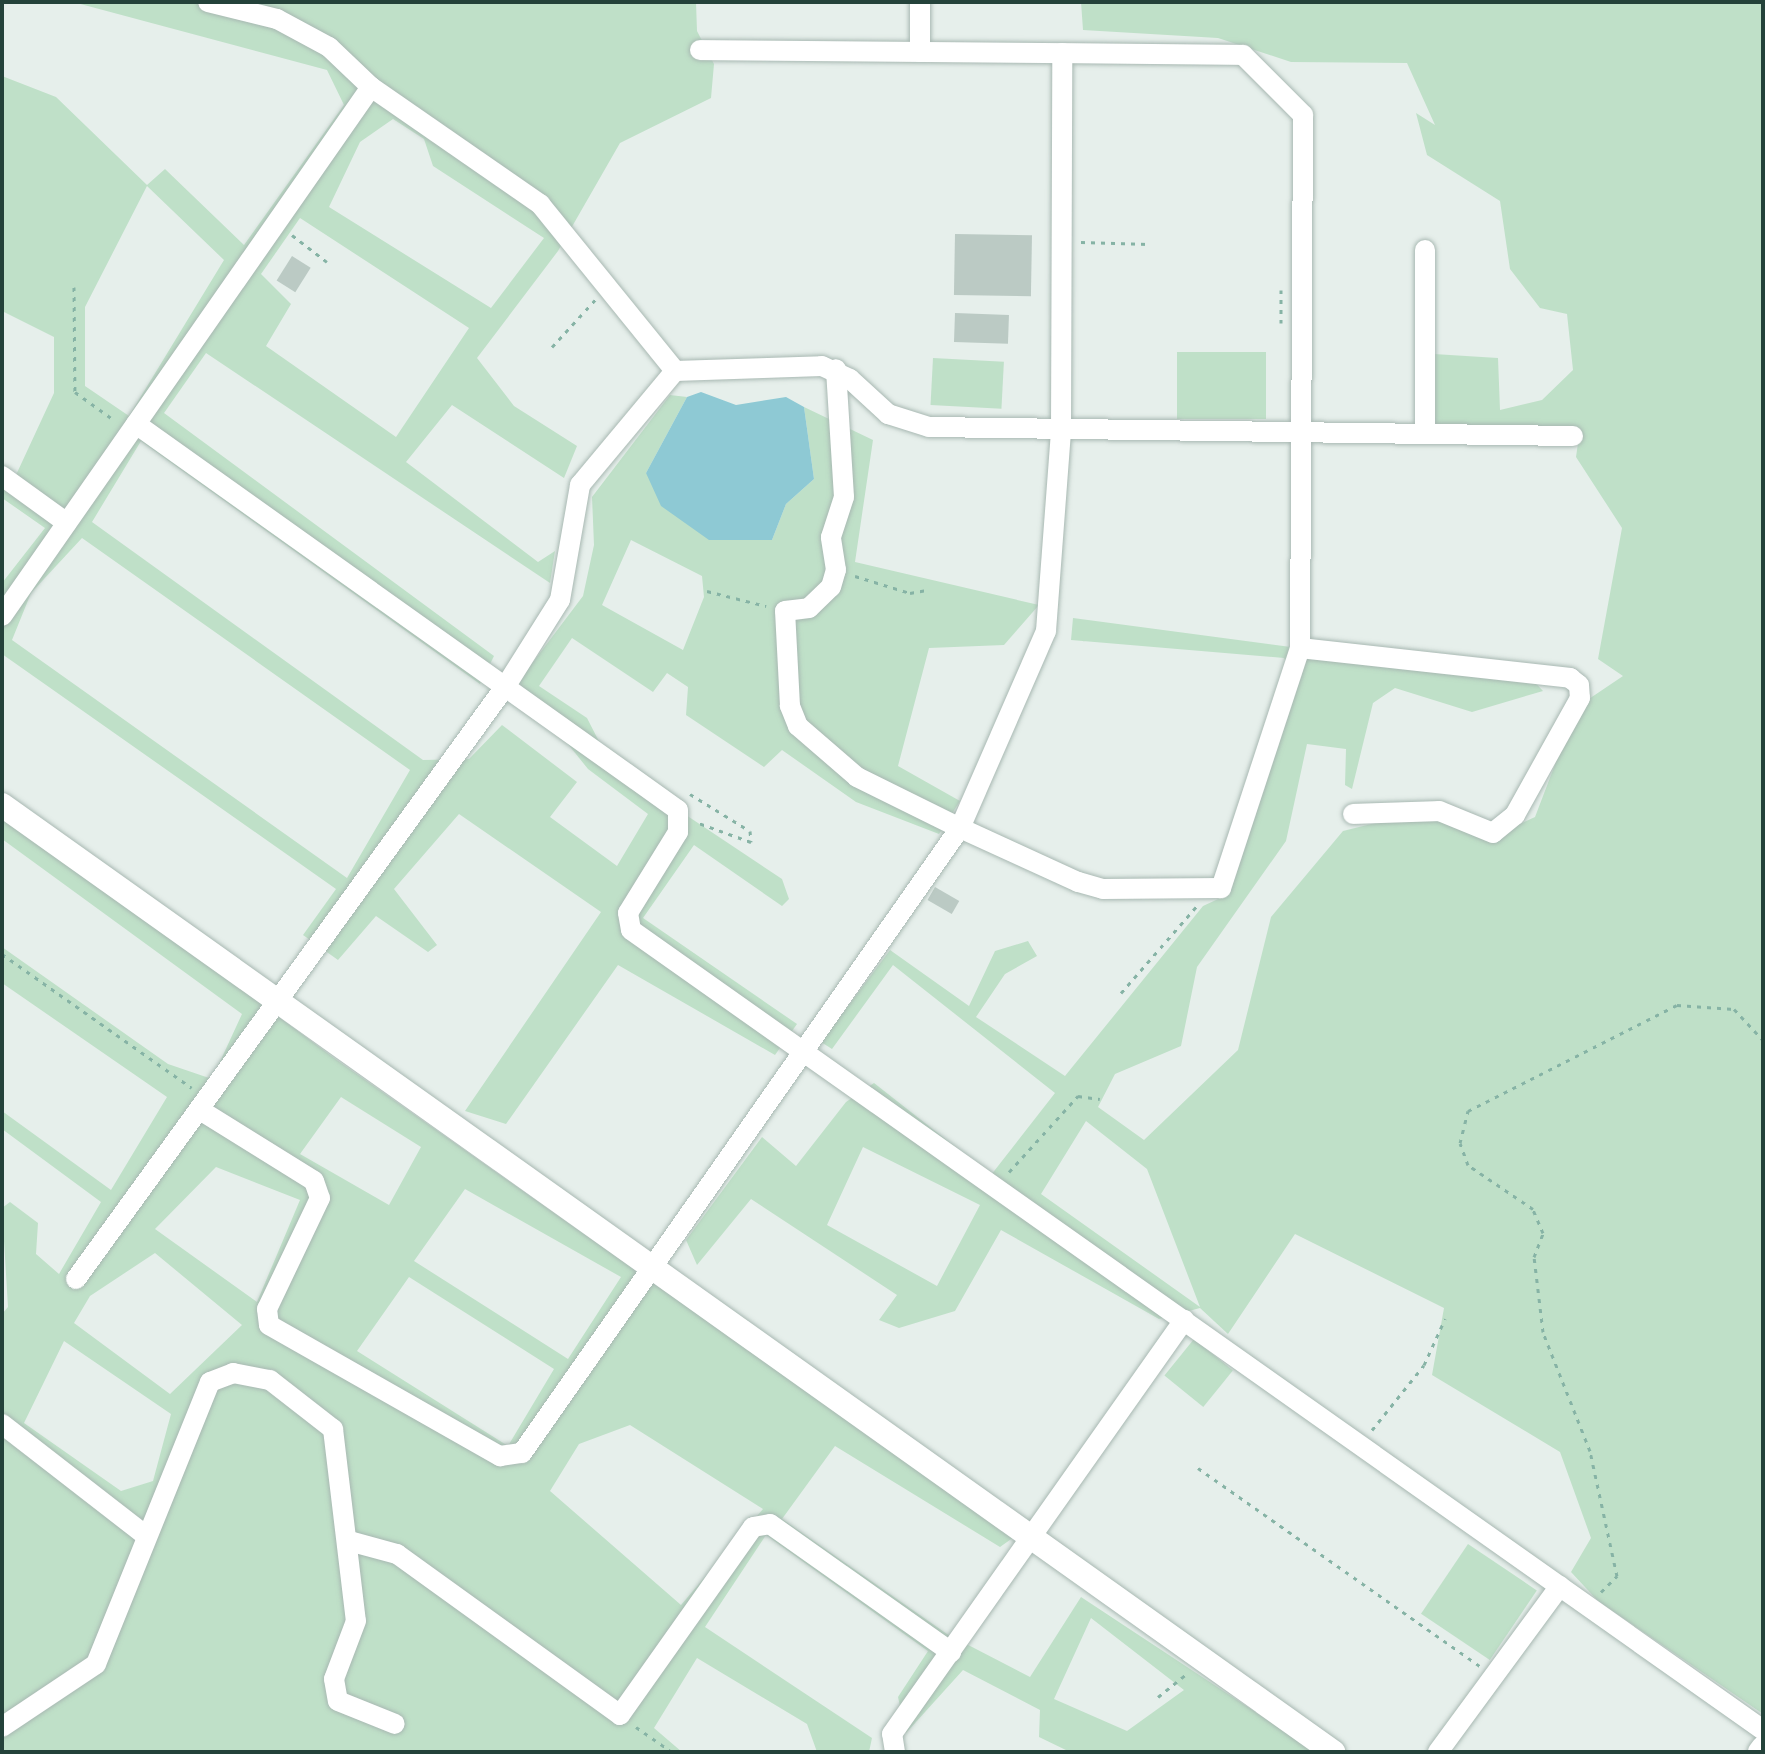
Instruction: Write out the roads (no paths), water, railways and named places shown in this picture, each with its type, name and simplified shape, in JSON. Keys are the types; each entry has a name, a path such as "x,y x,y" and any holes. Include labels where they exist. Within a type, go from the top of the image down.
{"street":[{"path":"208,2 247,5 329,47 371,87 540,204 609,285 675,371"},
{"path":"920,2 920,52"},
{"path":"700,50 1243,55 1303,115 1300,648 1221,888 1203,891 1103,889 960,828 857,777 798,726 790,706 785,611 809,608 831,587 836,570 831,537 844,497 836,369"},
{"path":"204,1105 314,1181 320,1198 267,1309 269,1325 500,1456 522,1453 960,828 1052,608 1061,430 1062,53"},
{"path":"2,616 371,87"},
{"path":"1425,250 1425,434"},
{"path":"76,1279 280,1002 507,684 560,600 580,485 675,371 836,369 905,423 1061,430 1302,430 1573,436"},
{"path":"136,424 507,684 678,810 678,832 628,913 631,930 1763,1730"},
{"path":"2,476 67,523"},
{"path":"1300,648 1570,678 1579,685 1580,698 1515,815 1493,833 1439,811 1353,814"},
{"path":"2,805 1333,1752"},
{"path":"895,1752 892,1734 1033,1539 1184,1320"},
{"path":"2,1727 96,1664 145,1535 210,1382 233,1373 270,1380 323,1414 333,1429 349,1541 356,1621 334,1679 338,1701 395,1724"},
{"path":"2,1424 145,1535"},
{"path":"349,1541 397,1554 620,1715 753,1527 761,1525 770,1524 951,1652"},
{"path":"1438,1752 1560,1586"}],"water":[{"path":"701,392 736,405 786,397 804,407 814,479 786,504 772,540 709,540 661,506 646,473 687,397"}]}
